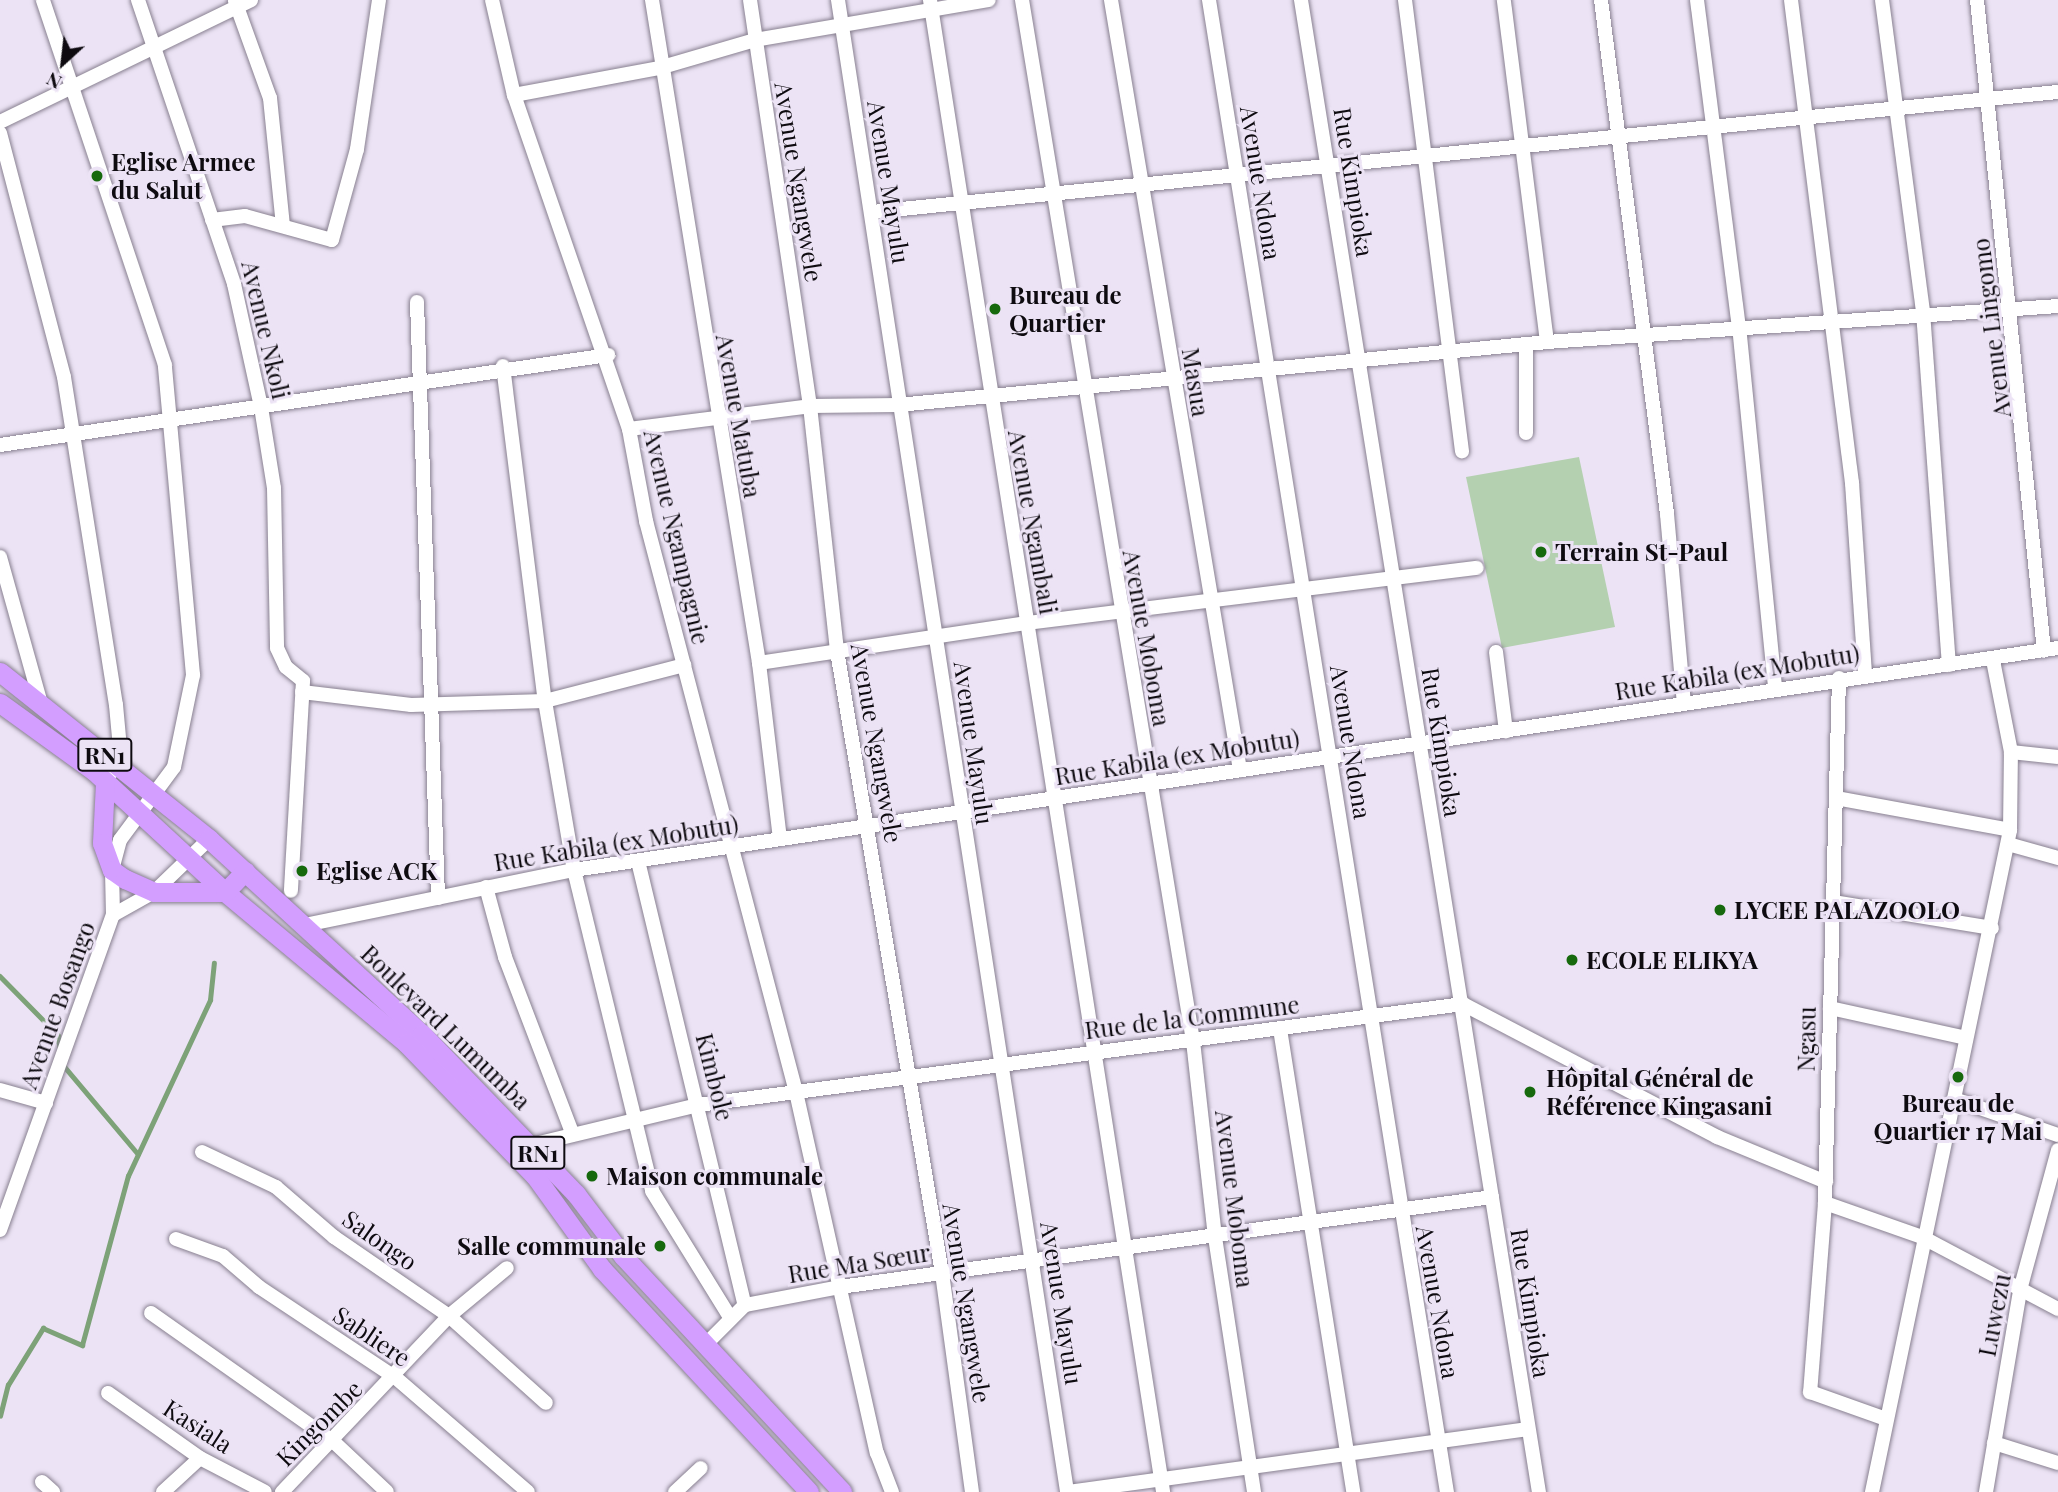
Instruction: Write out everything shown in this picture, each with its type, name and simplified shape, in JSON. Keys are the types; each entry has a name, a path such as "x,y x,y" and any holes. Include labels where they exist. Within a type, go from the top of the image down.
{"highway":[{"name":"Boulevard Lumumba","path":"0,672 209,839 305,925 707,1343 842,1492"},
{"name":"Boulevard Lumumba","path":"0,703 137,810 191,857 225,892 406,1043 521,1149 602,1269 808,1492"},
{"path":"105,783 100,826 112,870 154,891 225,892 245,871"},
{"path":"701,1379 721,1358"}],"street":[{"path":"43,0 160,344 173,419 193,675 174,767 154,796 137,810 112,870 113,915 154,891 209,839"},
{"name":"Avenue Nkoli","path":"138,0 237,296 261,407 274,488 277,648 286,667 301,683"},
{"path":"0,122 71,85 154,51 236,4 250,0"},
{"path":"212,220 245,216 283,225 326,240 334,235 357,149 379,0"},
{"name":"Avenue Ngampagnie","path":"492,0 514,95 608,355 629,429 684,665 796,1092 877,1453 892,1492"},
{"name":"Avenue Matuba","path":"652,0 659,68 715,416 759,663 780,839"},
{"name":"Avenue Ngangwele","path":"750,0 810,406 837,651 869,827 906,1080 942,1273 972,1492"},
{"name":"Avenue Mayulu","path":"838,0 872,212 898,405 935,637 997,1066 1035,1261 1068,1492"},
{"path":"514,95 659,68 755,40 842,29 931,6 989,0"},
{"name":"Avenue Moboma","path":"1022,0 1082,388 1193,1041 1214,1237 1254,1492"},
{"name":"Masua","path":"1111,0 1143,185 1171,374 1240,770"},
{"name":"Avenue Ndona","path":"1209,0 1235,174 1333,757 1368,1018 1447,1492"},
{"name":"Rue Kimpioka","path":"1301,0 1539,1492"},
{"path":"1405,0 1422,152 1451,348 1462,451"},
{"path":"1504,0 1547,342"},
{"path":"1601,0 1684,703"},
{"path":"1697,0 1739,326 1775,687"},
{"path":"1791,0 1860,562 1865,675"},
{"path":"1882,0 1923,312 1949,665"},
{"name":"Avenue Lingomo","path":"1977,0 2051,649"},
{"path":"236,4 270,98 283,225"},
{"name":"Avenue Ngambali","path":"931,6 989,396 1162,1485"},
{"path":"872,212 1053,197 1422,152 2058,92"},
{"path":"0,133 49,306 73,435 116,705 117,764 105,783"},
{"path":"417,302 415,382 432,705 438,898"},
{"path":"629,429 810,406 898,405 1082,388 1171,374 1268,364 1451,348 1831,318 2058,306"},
{"path":"1525,344 1526,433"},
{"path":"0,445 261,407 503,366 608,355"},
{"path":"503,366 545,701 574,870 637,1117 652,1191 731,1319"},
{"path":"0,556 41,704"},
{"path":"759,663 1027,623 1120,614 1393,575 1477,568"},
{"name":"Rue Kabila (ex Mobutu)","path":"305,925 574,870 1506,731 1775,687 1993,660 2051,649"},
{"path":"1496,652 1506,731"},
{"path":"1872,1492 1883,1418 1992,928 2009,837 2011,752 1993,660"},
{"path":"291,891 301,683 432,705 545,701 684,665"},
{"name":"Ngasu","path":"1839,678 1826,1182 1814,1399 1883,1418"},
{"path":"2011,752 2058,757"},
{"path":"1836,798 2009,837 2058,858"},
{"name":"Kimbole","path":"638,861 745,1305"},
{"path":"486,887 505,957 572,1132"},
{"path":"1833,902 1992,928"},
{"name":"Avenue Bosango","path":"1,1226 113,915"},
{"path":"1463,1004 1717,1137 1826,1182"},
{"name":"Rue de la Commune","path":"521,1149 572,1132 698,1105 906,1080 1095,1052 1463,1004"},
{"path":"1830,1008 1966,1038"},
{"path":"1280,1029 1353,1492"},
{"path":"0,1090 46,1103"},
{"path":"1954,1100 2058,1135"},
{"name":"Luwezu","path":"1986,1492 2020,1290 2058,1150"},
{"name":"Salongo","path":"202,1152 276,1187 334,1237 449,1316 523,1379 545,1403"},
{"name":"Rue Ma Sœur","path":"745,1305 840,1287 1310,1226 1492,1197"},
{"path":"1825,1203 1923,1237 2058,1309"},
{"name":"Sabliere","path":"176,1239 223,1256 259,1287 396,1378 528,1492"},
{"name":"Kingombe","path":"282,1492 335,1443 449,1316 507,1268"},
{"path":"707,1343 745,1305"},
{"path":"151,1313 335,1443 387,1492"},
{"name":"Kasiala","path":"108,1393 200,1458 265,1492"},
{"path":"1068,1492 1162,1485 1250,1466 1439,1443 1527,1429"},
{"path":"1994,1443 2058,1463"},
{"path":"163,1492 200,1458"},
{"path":"675,1492 701,1468"}],"green space":[{"name":"Terrain St-Paul","path":"1579,457 1615,627 1502,648 1466,477"}],"waterway":[{"path":"0,1416 8,1385 43,1328 82,1345 128,1176 210,1000 214,963"},
{"path":"0,976 58,1035 60,1047"},
{"path":"64,1066 138,1154"}],"place":[{"name":"Eglise Armee du Salut","path":"97,176"},
{"name":"Bureau de Quartier","path":"995,309"},
{"name":"Terrain St-Paul","path":"1541,552"},
{"name":"Eglise ACK","path":"302,871"},
{"name":"LYCEE PALAZOOLO","path":"1720,910"},
{"name":"ECOLE ELIKYA","path":"1572,960"},
{"name":"Bureau de Quartier 17 Mai","path":"1958,1077"},
{"name":"Hôpital Général de Référence Kingasani","path":"1530,1092"},
{"name":"Maison communale","path":"592,1176"},
{"name":"Salle communale","path":"660,1246"}]}
